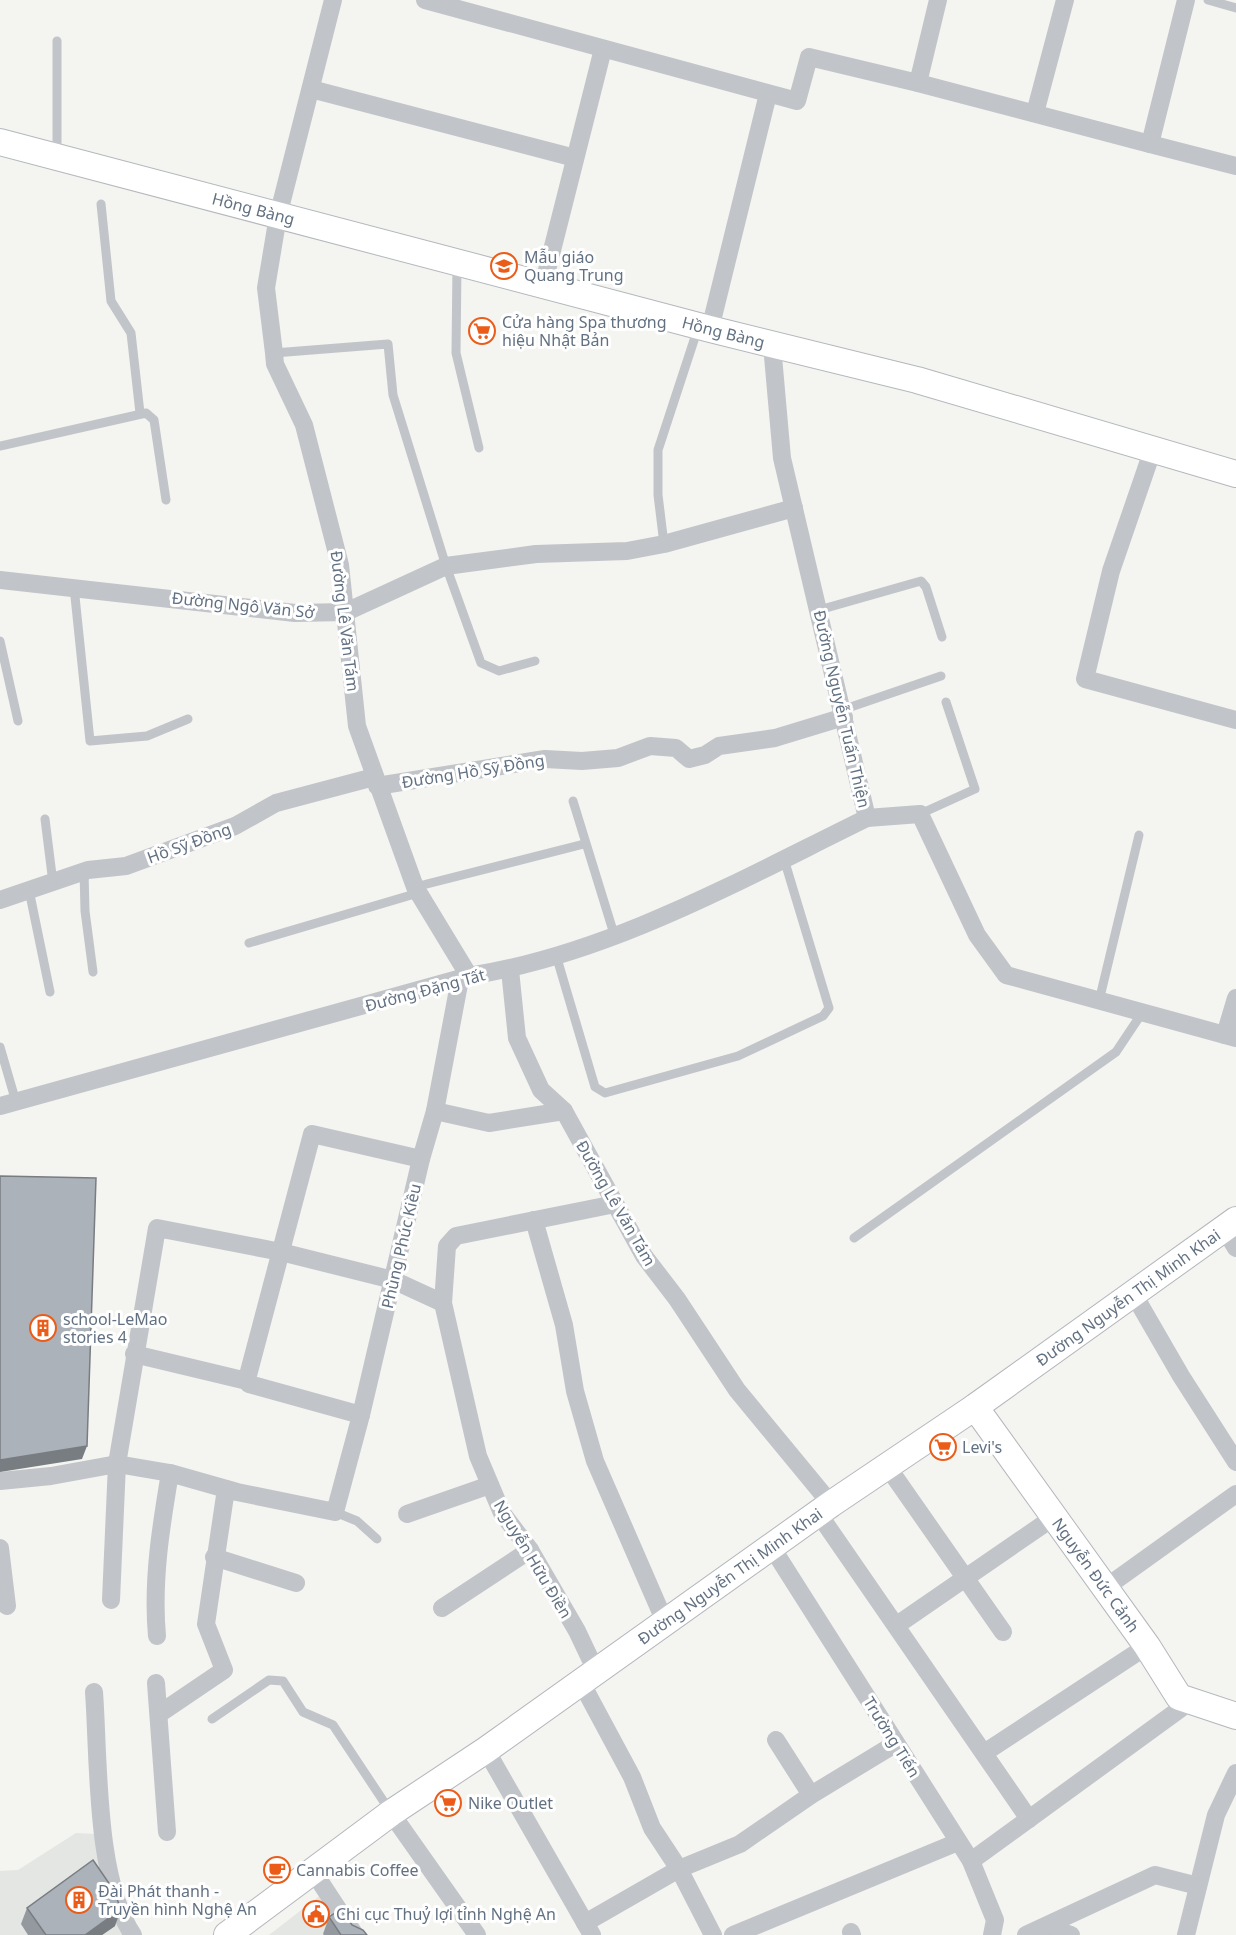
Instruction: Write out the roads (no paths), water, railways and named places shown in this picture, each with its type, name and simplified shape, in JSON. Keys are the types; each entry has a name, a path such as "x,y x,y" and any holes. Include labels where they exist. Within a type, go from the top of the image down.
{"street":[{"name":"Đường Lê Văn Tám","path":"333,0 278,216 266,288 275,364 304,425 340,565 357,726 375,782 417,890 464,977"},
{"path":"425,0 475,6 603,49 797,101 809,57 1236,166"},
{"path":"918,83 938,0"},
{"path":"1035,113 1065,0"},
{"path":"1150,144 1185,0"},
{"path":"543,286 603,49"},
{"path":"311,88 575,158"},
{"path":"704,328 768,94"},
{"name":"Hồng Bàng","path":"0,142 704,328 917,380 1236,474"},
{"name":"Đường Nguyễn Tuấn Thiện","path":"772,345 782,458 867,818 920,814"},
{"path":"1153,449 1111,571 1085,679 1236,720"},
{"name":"Đường Ngô Văn Sở","path":"0,579 295,613 346,612 446,566 536,554 627,550 664,544 794,508"},
{"name":"Đường Hồ Sỹ Đồng","path":"375,782 545,759 618,758 650,746 676,748 689,759 705,755 719,746 775,738 843,713"},
{"name":"Hồ Sỹ Đồng","path":"0,900 84,872 126,866 235,826 276,803 375,782"},
{"path":"920,814 977,935 1006,975 1231,1036 1236,998"},
{"name":"Đường Đặng Tất","path":"8,1104 464,977 510,970 556,955 712,896 867,818"},
{"name":"Đường Lê Văn Tám","path":"510,970 517,1038 541,1090 564,1111 644,1256 677,1299 737,1390 825,1508 897,1625 1029,1820"},
{"name":"Phùng Phúc Kiều","path":"335,1512 361,1415 420,1159 435,1111 464,977"},
{"path":"435,1111 489,1123 564,1111"},
{"path":"247,1381 312,1134 420,1159"},
{"name":"Nguyễn Hữu Điền","path":"615,1204 456,1236 447,1246 443,1304 478,1456 490,1485 502,1513 530,1550 577,1631 588,1677 652,1828 679,1869 713,1935"},
{"path":"534,1220 564,1325 574,1391 595,1461 665,1622"},
{"path":"111,1600 117,1464 157,1228 281,1252 393,1280 443,1304"},
{"name":"Đường Nguyễn Thị Minh Khai","path":"227,1935 391,1813 486,1749 825,1508 975,1407 1133,1293 1232,1232"},
{"path":"1133,1293 1181,1376 1236,1462"},
{"path":"134,1354 247,1381 249,1384 361,1415"},
{"name":"Nguyễn Đức Cảnh","path":"975,1407 1147,1646 1179,1697 1236,1716"},
{"path":"0,1480 51,1476 117,1464 170,1473 226,1489 335,1512"},
{"path":"886,1466 1003,1632"},
{"path":"158,1636 155,1613 159,1537 170,1473"},
{"path":"407,1514 490,1485"},
{"path":"159,1714 224,1670 206,1624 214,1557 226,1489"},
{"path":"1105,1588 1236,1494"},
{"path":"897,1625 1054,1517"},
{"name":"Trường Tiến","path":"771,1546 971,1861 995,1920 992,1935"},
{"path":"0,1548 7,1606"},
{"path":"442,1608 530,1550"},
{"path":"214,1557 296,1583"},
{"path":"984,1753 1147,1646"},
{"path":"156,1683 167,1832"},
{"path":"94,1692 107,1870 119,1906 133,1935"},
{"path":"971,1861 1191,1701"},
{"path":"776,1740 811,1795"},
{"path":"486,1749 589,1929 679,1869 740,1844 811,1795 895,1744"},
{"path":"1186,1935 1216,1815 1236,1773"},
{"path":"391,1813 477,1935"},
{"path":"733,1935 958,1842"},
{"path":"314,1871 355,1935"},
{"path":"1026,1935 1155,1875 1198,1886"},
{"path":"1047,1927 1071,1935"}],"lane":[{"path":"1208,0 1236,8"},
{"path":"57,41 57,156"},
{"path":"101,204 111,301 131,333 140,413"},
{"path":"457,263 456,353 479,448"},
{"path":"664,544 658,495 658,450 704,328"},
{"path":"274,353 388,344 393,394 446,566 481,663 499,671 535,661"},
{"path":"0,446 140,413 151,416 154,420 166,500"},
{"path":"819,610 921,580 926,587 942,637"},
{"path":"74,587 90,741 147,736 188,719"},
{"path":"0,641 18,721"},
{"path":"843,713 941,676"},
{"path":"920,814 975,789 946,702"},
{"path":"573,801 584,844 615,934"},
{"path":"45,819 53,883"},
{"path":"1099,1000 1139,835"},
{"path":"249,943 417,890 584,844"},
{"path":"556,955 595,1087 599,1092 605,1093 738,1056 823,1016 829,1008 784,859"},
{"path":"84,872 86,923 93,972"},
{"path":"29,890 50,992"},
{"path":"854,1238 1116,1052 1142,1013"},
{"path":"0,1047 8,1104"},
{"path":"335,1512 357,1521 377,1539"},
{"path":"212,1719 269,1680 283,1681 303,1712 333,1725 391,1813"}],"place":[{"name":"Mẫu giáo Quang Trung","path":"504,266"},
{"name":"Cửa hàng Spa thương hiệu Nhật Bản","path":"482,331"},
{"name":"school-LeMao stories 4","path":"43,1328"},
{"name":"Levi's","path":"943,1447"},
{"name":"Nike Outlet","path":"448,1803"},
{"name":"Cannabis Coffee","path":"277,1870"},
{"name":"Đài Phát thanh - Truyền hình Nghệ An","path":"79,1900"},
{"name":"Chi cục Thuỷ lợi tỉnh Nghệ An","path":"316,1914"}]}
